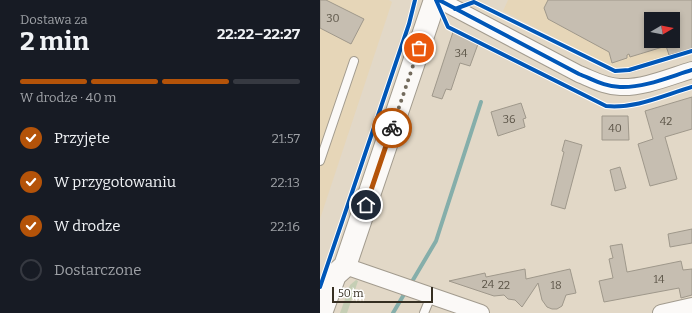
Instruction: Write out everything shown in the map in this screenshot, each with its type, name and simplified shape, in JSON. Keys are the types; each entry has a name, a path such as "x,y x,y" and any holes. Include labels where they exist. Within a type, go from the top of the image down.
{"main road":[{"path":"321,313 335,275 345,266 435,0"},
{"path":"336,313 349,278 345,266"}],"street":[{"path":"439,0 579,74 600,83 619,87 635,86 692,70"},
{"path":"345,266 481,313"},
{"path":"661,313 692,306"}],"lane":[{"path":"320,161 354,61"},
{"path":"424,313 428,295"}],"shaded area":[{"path":"320,0 389,0 392,2 320,219"},
{"path":"508,0 692,0 692,49 629,68 612,67 503,11"}],"green space":[{"path":"356,280 358,281 347,313 340,313 350,285"}],"building":[{"path":"320,0 326,0 364,19 351,44 320,28"},
{"path":"548,0 692,0 692,49 669,55 667,48 680,48 680,12 644,12 644,48 659,48 630,57 629,54 627,55 627,58 612,63 609,52 548,19 544,8"},
{"path":"453,32 478,44 470,66 460,63 451,90 446,89 442,99 432,96"},
{"path":"692,97 692,129 665,137 677,179 650,186 638,144 653,139 645,111"},
{"path":"521,103 526,118 523,119 525,127 498,136 491,112"},
{"path":"602,116 628,116 629,140 602,140"},
{"path":"565,140 582,145 565,209 551,205 564,152 562,151"},
{"path":"620,167 626,188 615,191 610,170"},
{"path":"692,229 692,243 670,247 668,234"},
{"path":"622,244 627,272 681,261 683,270 692,269 692,295 681,298 679,288 604,302 599,281 613,278 609,259 613,258 610,246"},
{"path":"525,269 526,279 570,269 576,293 566,295 562,306 557,309 552,309 547,307 542,300 538,283 522,307 515,300 508,299 504,295 494,296 449,281 485,273 486,277"}],"waterway":[{"path":"410,285 436,241 481,102"},
{"path":"393,313 406,291"}],"cycle path":[{"path":"320,287 409,24 415,0"},
{"path":"436,0 448,27 606,106 628,105 650,101 692,87"},
{"path":"439,0 579,74 609,86 638,86 656,82 692,70"},
{"path":"455,9 474,2 615,71 629,70 692,51"}],"way so far":[{"path":"392,128 419,48"}],"route":[{"path":"366,205 392,128"}]}
